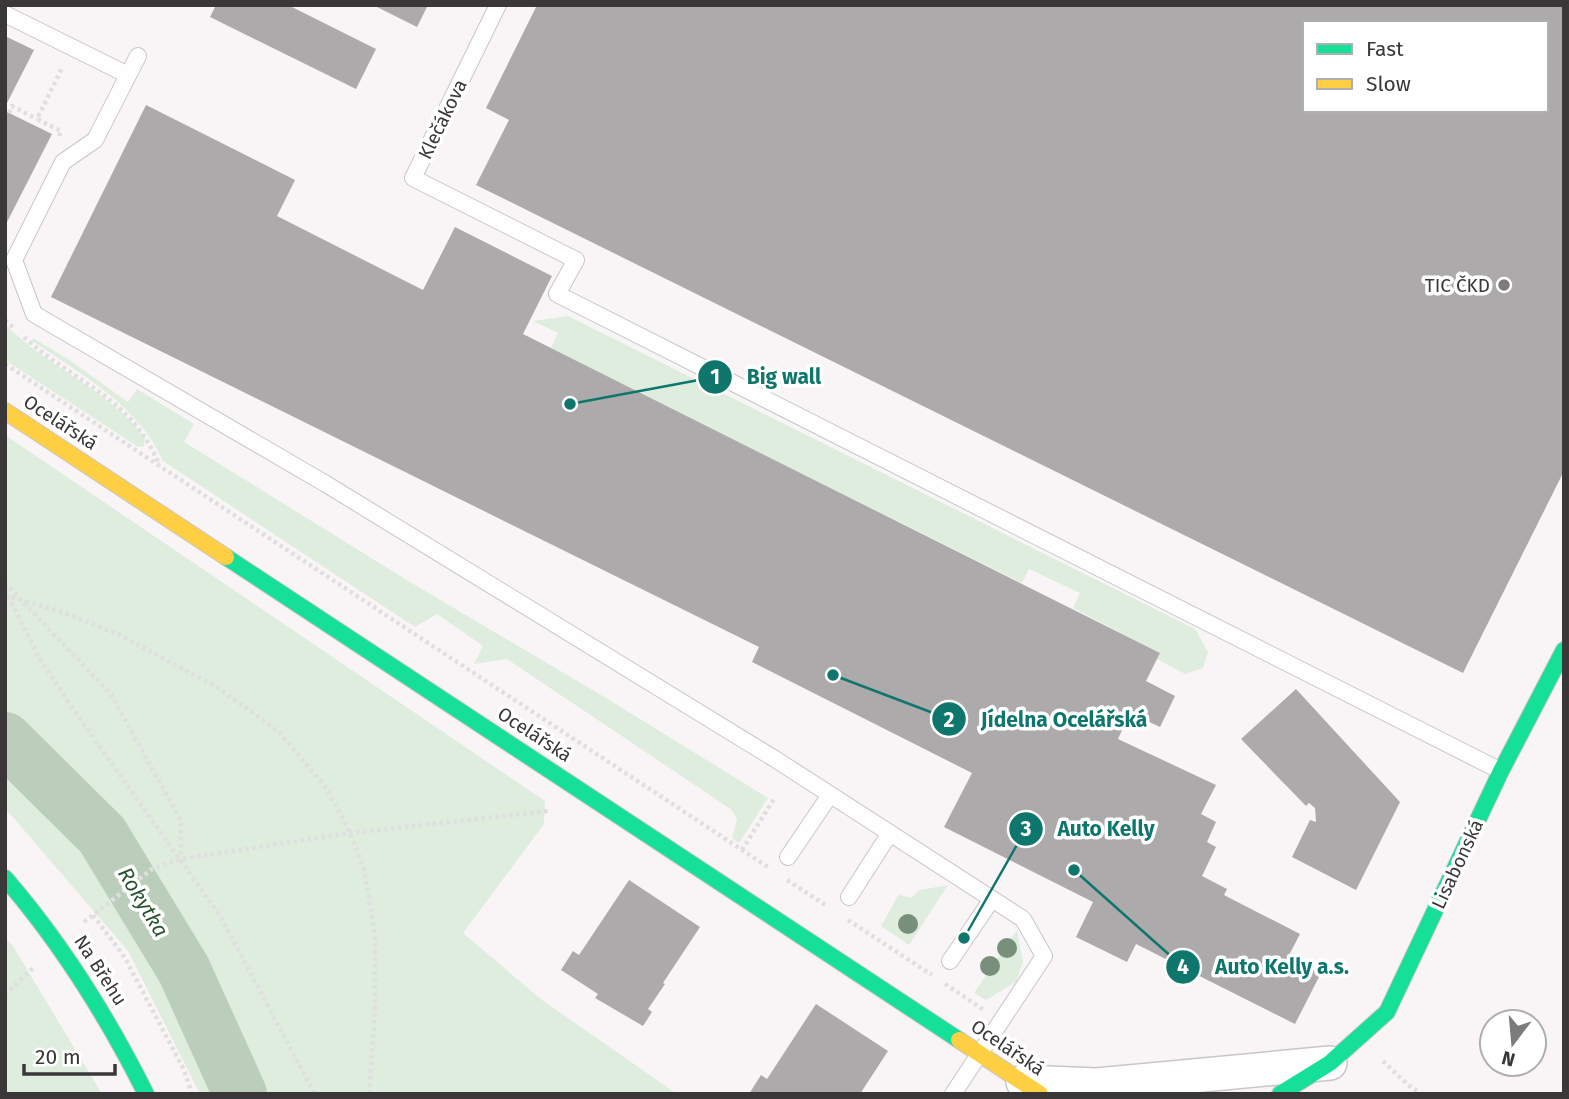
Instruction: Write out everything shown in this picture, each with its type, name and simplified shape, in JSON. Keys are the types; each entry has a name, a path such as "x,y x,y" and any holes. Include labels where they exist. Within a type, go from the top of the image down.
{"street":[{"name":"Ocelářská","path":"5,411 1031,1088"},
{"name":"Lisabonská","path":"1280,1094 1330,1063 1387,1012 1501,771 1564,650"},
{"name":"Na Břehu","path":"5,878 59,942 117,1033 146,1094"},
{"path":"1031,1088 1097,1085 1330,1063"}],"lane":[{"name":"Klečákova","path":"498,5 413,178 576,260 557,294 1501,771"},
{"path":"5,14 128,75"},
{"path":"138,56 95,141 63,162 9,258 34,314 338,491 775,758 1023,919 1044,956 953,1094"},
{"path":"788,857 830,795"},
{"path":"849,897 890,833"},
{"path":"950,961 992,899"}],"path":[{"path":"37,119 66,59"},
{"path":"9,113 12,106 61,131"},
{"path":"5,320 27,341 124,410 150,443 159,464"},
{"path":"5,364 833,910"},
{"path":"5,583 111,694 181,821 181,859"},
{"path":"5,592 118,634 220,689 279,732 327,789 364,869 375,934 375,1012 369,1094"},
{"path":"5,592 39,658 220,916 315,1094"},
{"path":"192,1094 184,1070 125,958 93,915 152,869 181,859 349,833 550,810 593,797"},
{"path":"742,850 774,799"},
{"path":"844,917 1002,1022"},
{"path":"1380,1058 1421,1094"}],"green space":[{"path":"568,316 1195,629 1208,652 1203,668 1185,674 1157,659 1160,653 1073,608 1080,593 1029,569 1022,583 551,348 558,333 533,321"},
{"path":"5,324 22,340 114,406 145,438 144,446 138,447 5,360"},
{"path":"33,338 68,359 128,402 137,389 194,424 184,442 768,798 739,843 732,838 737,820 732,810 507,659 474,664 483,646 437,614 415,627 163,461 139,423 123,407 106,392 32,341"},
{"path":"5,435 545,801 544,824 463,933 542,1000 677,1094 200,1094 128,951 5,808"},
{"path":"948,885 909,945 881,926 899,894 911,898 920,890"},
{"path":"1017,930 1023,962 1016,982 986,1000 974,993"},
{"path":"5,938 13,946 102,1094 5,1094"}],"building":[{"path":"216,5 288,5 376,49 356,89 210,17"},
{"path":"373,5 428,5 417,27"},
{"path":"537,5 1564,5 1564,471 1463,673 476,185 509,120 486,108"},
{"path":"5,36 34,50 5,107"},
{"path":"146,105 295,180 277,216 423,290 455,227 552,276 523,334 1160,653 1146,681 1175,696 1160,727 1130,713 1118,739 1216,785 1201,814 1216,822 1207,842 1216,847 1202,876 1227,889 1224,895 1300,934 1288,957 1321,973 1295,1024 1136,944 1127,962 1076,937 1093,902 944,827 972,773 752,662 759,647 51,297"},
{"path":"5,111 52,134 5,226"},
{"path":"1296,689 1400,802 1356,890 1292,857 1310,820 1316,822 1315,808 1309,803 1306,806 1241,739"},
{"path":"629,880 700,927 648,1009 652,1012 643,1026 595,998 598,994 561,970 573,951 579,955"},
{"path":"816,1004 888,1051 860,1094 749,1094 761,1075 767,1079"}],"waterway":[{"name":"Rokytka","path":"5,739 102,835 184,970 240,1094"}],"traffic: fast":[{"path":"226,557 959,1040"},
{"path":"1280,1094 1330,1063 1387,1012 1501,771 1564,650"},
{"path":"5,878 46,929 82,982 116,1037 146,1094"}],"traffic: slow":[{"path":"5,411 226,557"},
{"path":"959,1040 1040,1094"}],"place":[{"name":"TIC ČKD","path":"1504,285"},
{"name":"Big wall","path":"570,404"},
{"name":"Jídelna Ocelářská","path":"833,675"},
{"name":"Auto Kelly a.s.","path":"1074,870"},
{"name":"Auto Kelly","path":"964,938"}]}
